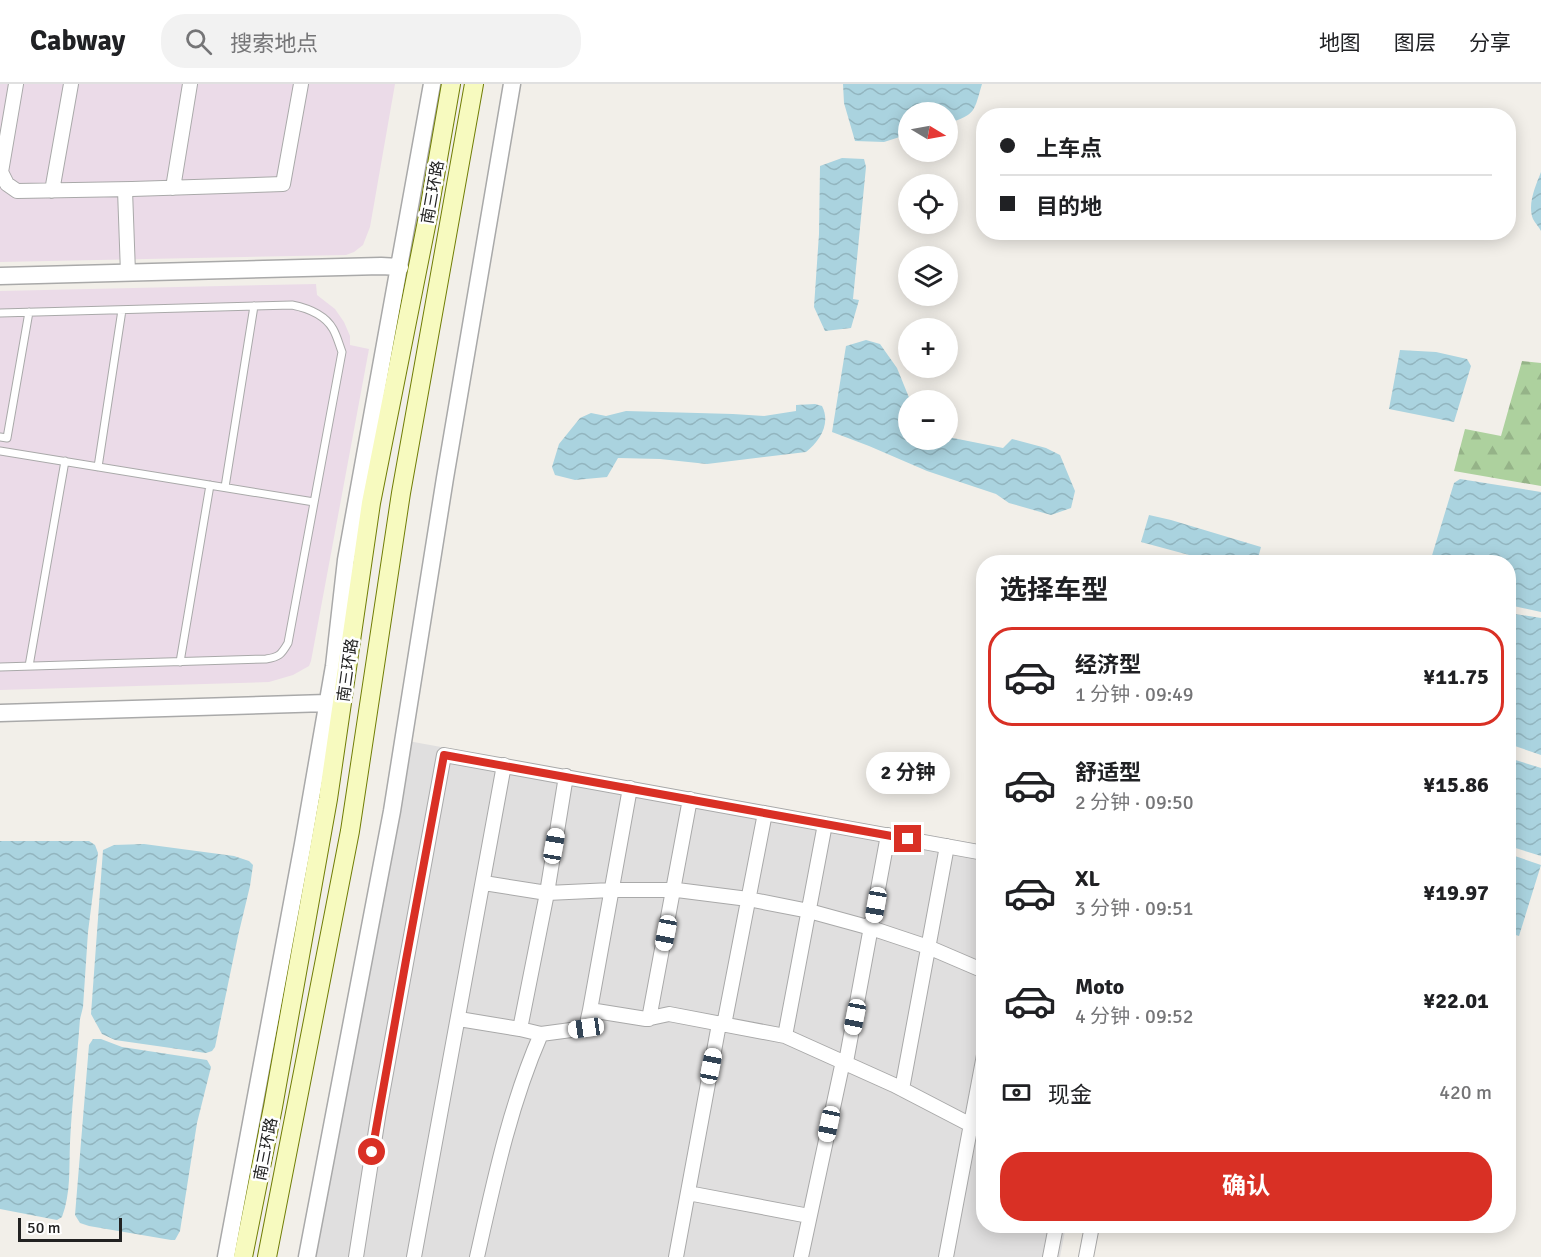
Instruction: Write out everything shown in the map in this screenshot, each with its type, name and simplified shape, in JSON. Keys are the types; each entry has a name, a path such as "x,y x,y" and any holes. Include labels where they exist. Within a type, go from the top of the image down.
{"main road":[{"name":"南三环路","path":"243,1257 273,1107 328,799 371,502 428,216 451,84"},
{"name":"南三环路","path":"267,1257 350,831 401,493 474,84"}],"street":[{"path":"16,84 1,172 7,184 17,191 125,190 283,184 301,84"},
{"path":"52,191 71,84"},
{"path":"173,188 190,84"},
{"path":"226,1257 301,855 333,666 346,560 432,84"},
{"path":"307,1257 392,811 444,478 512,84"},
{"path":"125,190 128,273"},
{"path":"0,276 400,267"},
{"path":"0,713 327,703"},
{"path":"356,1257 381,1099 444,755 976,851"},
{"path":"414,1257 504,765"},
{"path":"520,1029 566,776"},
{"path":"459,1018 541,1034 586,1028 630,788"},
{"path":"649,1019 690,800"},
{"path":"676,1257 765,813"},
{"path":"785,1036 825,824"},
{"path":"801,1257 845,1062 888,835"},
{"path":"902,1089 947,846"},
{"path":"484,883 546,892 674,890 748,899 809,911 872,928 928,947 976,968"},
{"path":"590,1010 649,1019 669,1014 785,1036 902,1089 971,1125"},
{"path":"477,1257 499,1157 519,1091 541,1034"},
{"path":"946,1257 976,1098"},
{"path":"688,1192 809,1216"},
{"path":"1050,1257 1055,1233"},
{"path":"1086,1257 1091,1233"}],"lane":[{"path":"0,313 292,305 317,313 332,327 342,352 288,643 278,657 266,660 0,667"},
{"path":"225,488 254,306"},
{"path":"98,467 122,310"},
{"path":"29,312 2,451 314,502"},
{"path":"29,666 65,461"},
{"path":"180,662 210,485"}],"shaded area":[{"path":"0,84 395,84 370,227 363,245 346,255 0,262"},
{"path":"316,284 317,295 335,309 344,322 350,336 350,345 369,349 309,666 293,675 269,682 0,690 0,291"},
{"path":"408,741 976,844 976,1233 1065,1233 1060,1257 309,1257"}],"green space":[{"path":"1522,361 1541,363 1541,486 1454,471 1465,429 1501,436"}],"water":[{"path":"843,84 982,84 972,111 958,119 958,102 898,102 898,138 884,142 855,141 844,103"},
{"path":"842,158 864,159 866,167 853,299 859,300 851,328 825,331 814,307 819,234 820,166"},
{"path":"1541,172 1541,231 1533,219 1531,207"},
{"path":"866,340 880,344 897,368 898,378 901,378 906,390 898,390 898,450 958,450 958,439 1003,448 1012,439 1046,448 1060,455 1075,491 1071,508 1051,515 1009,503 996,494 927,471 832,432 846,346"},
{"path":"1400,350 1436,352 1467,359 1471,366 1454,422 1389,409"},
{"path":"796,405 822,406 825,425 816,443 806,452 707,464 660,459 618,458 607,477 575,480 555,475 552,467 559,444 580,418 591,413 606,416 626,411 764,416 796,411"},
{"path":"1460,479 1541,492 1541,612 1516,607 1516,555 1432,555 1454,483"},
{"path":"1149,515 1261,547 1259,555 1189,555 1141,542"},
{"path":"1516,614 1541,618 1541,755 1516,746"},
{"path":"1516,760 1541,768 1541,856 1516,848"},
{"path":"0,841 89,841 95,845 98,853 80,1019 68,1190 62,1217 57,1220 0,1209"},
{"path":"144,844 234,856 249,861 253,865 215,1047 206,1053 115,1040 102,1034 91,1014 103,850 114,845"},
{"path":"1516,856 1541,865 1519,936 1516,935"},
{"path":"93,1039 101,1039 122,1047 207,1060 211,1067 197,1123 180,1231 175,1240 89,1226 80,1223 75,1215 89,1045"}],"route":[{"path":"372,1152 444,755 908,839"}]}
